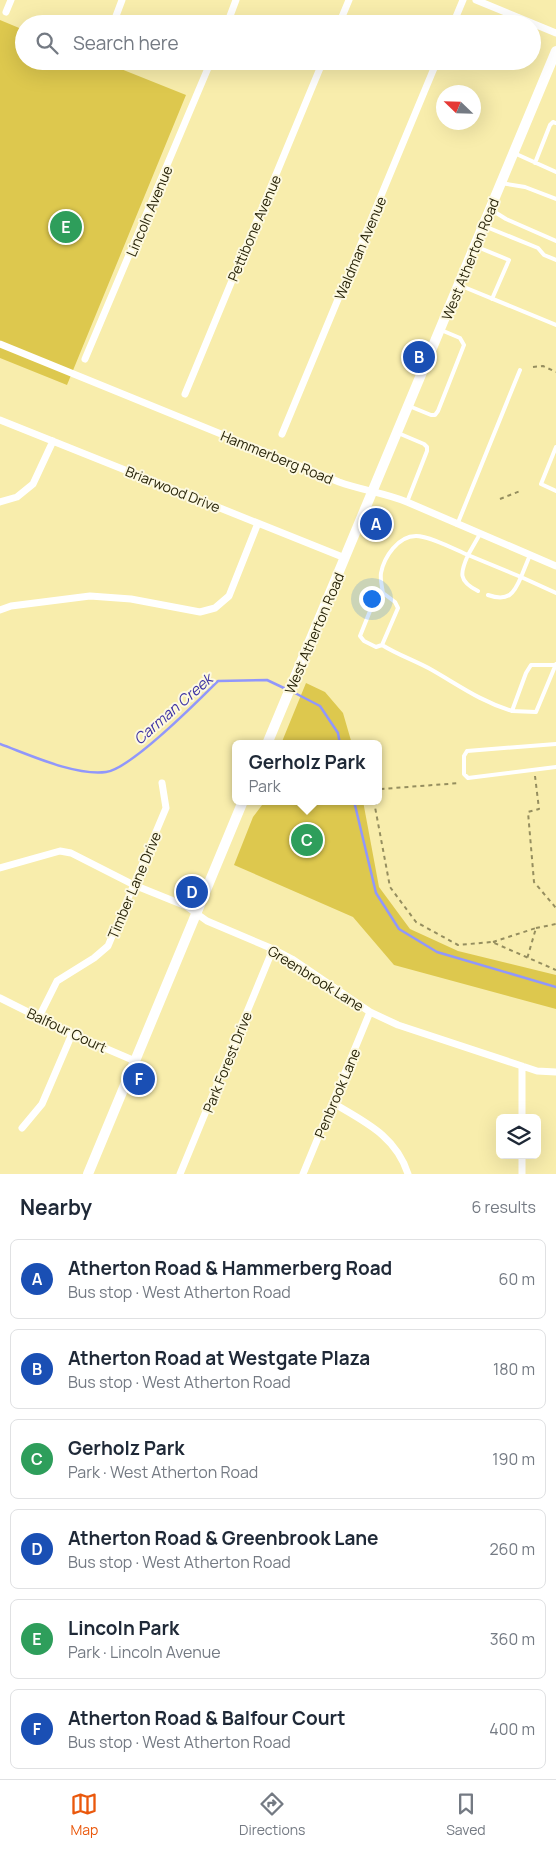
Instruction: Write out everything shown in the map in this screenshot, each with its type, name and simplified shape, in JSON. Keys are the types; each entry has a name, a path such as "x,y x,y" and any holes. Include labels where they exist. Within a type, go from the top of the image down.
{"street":[{"path":"6,12 11,0"},
{"path":"116,15 122,0"},
{"path":"230,15 236,0"},
{"path":"343,15 349,0"},
{"path":"457,15 463,0"},
{"path":"476,0 511,15"},
{"path":"541,28 556,34"},
{"name":"West Atherton Road","path":"269,740 374,492 556,51"},
{"name":"Lincoln Avenue","path":"85,359 207,70"},
{"name":"Pettibone Avenue","path":"185,394 319,70"},
{"name":"Waldman Avenue","path":"282,434 433,70"},
{"name":"Hammerberg Road","path":"0,344 339,482 389,495 407,502 556,566"},
{"name":"Briarwood Drive","path":"0,420 345,558"},
{"path":"0,502 18,497 33,484 53,442"},
{"path":"0,610 11,606 90,596 131,598 200,612 215,608 229,596 258,523"},
{"name":"Timber Lane Drive","path":"39,1016 57,981 94,958 108,946 166,808 162,783"},
{"path":"88,1174 241,805"},
{"name":"Greenbrook Lane","path":"0,868 60,851 71,852 134,885 186,906 207,921 292,959 370,1012 398,1025 537,1071 556,1072"},
{"name":"Park Forest Drive","path":"180,1174 273,949"},
{"name":"Balfour Court","path":"0,998 72,1034 135,1060"},
{"name":"Penbrook Lane","path":"303,1174 370,1012"},
{"path":"22,1128 42,1104 72,1034"},
{"path":"522,1066 522,1114"},
{"path":"332,1103 381,1132 396,1148 408,1174"},
{"path":"522,1159 522,1174"}],"lane":[{"path":"535,162 550,124 556,123"},
{"path":"514,153 556,172"},
{"path":"501,184 525,187 556,199"},
{"path":"490,209 506,219 556,241"},
{"path":"484,226 538,248 544,255 556,260"},
{"path":"475,246 509,260 492,299"},
{"path":"459,285 556,325"},
{"path":"409,406 431,415 435,415 438,411 464,345 463,340 460,338 440,330"},
{"path":"457,525 520,370"},
{"path":"398,433 427,447 407,502"},
{"path":"556,447 541,484 556,491"},
{"path":"478,590 469,586 463,579 461,569 480,534"},
{"path":"383,593 395,602 398,608 382,645 376,647 364,641 360,636 372,606 383,593 381,575 384,561 398,543 416,536 521,576 556,593"},
{"path":"488,595 498,599 505,598 516,590 530,554"},
{"path":"382,645 400,656 431,669 469,693 512,711 536,712 556,664 530,665 512,711"},
{"path":"556,744 467,751 464,756 464,774 468,778 556,766"}],"path":[{"path":"534,367 543,366 556,372"},
{"path":"500,499 520,491"},
{"path":"534,776 539,810 528,812 534,882 556,908"},
{"path":"382,789 460,783"},
{"path":"376,805 390,887 416,922 458,945 492,942 536,928 556,924"},
{"path":"527,959 536,928"},
{"path":"492,942 527,959 556,970"}],"shaded area":[{"path":"0,20 15,26 15,70 124,70 186,95 67,385 0,358"},
{"path":"306,683 325,692 343,713 351,740 283,740"},
{"path":"262,805 364,805 379,887 410,929 458,951 556,975 556,1009 394,965 353,917 234,865 253,817"}],"waterway":[{"name":"Carman Creek","path":"0,744 67,768 81,771 106,772 117,768 147,747 218,681 267,680 286,689"},
{"name":"Carman Creek","path":"291,691 320,706 338,733 339,740"},
{"name":"Carman Creek","path":"355,805 376,893 399,929 437,952 556,987"}],"place":[{"name":"Lincoln Park","path":"66,227"},
{"name":"Atherton Road at Westgate Plaza","path":"419,357"},
{"name":"Atherton Road & Hammerberg Road","path":"376,524"},
{"name":"Gerholz Park","path":"307,840"},
{"name":"Atherton Road & Greenbrook Lane","path":"192,892"},
{"name":"Atherton Road & Balfour Court","path":"139,1079"}]}
